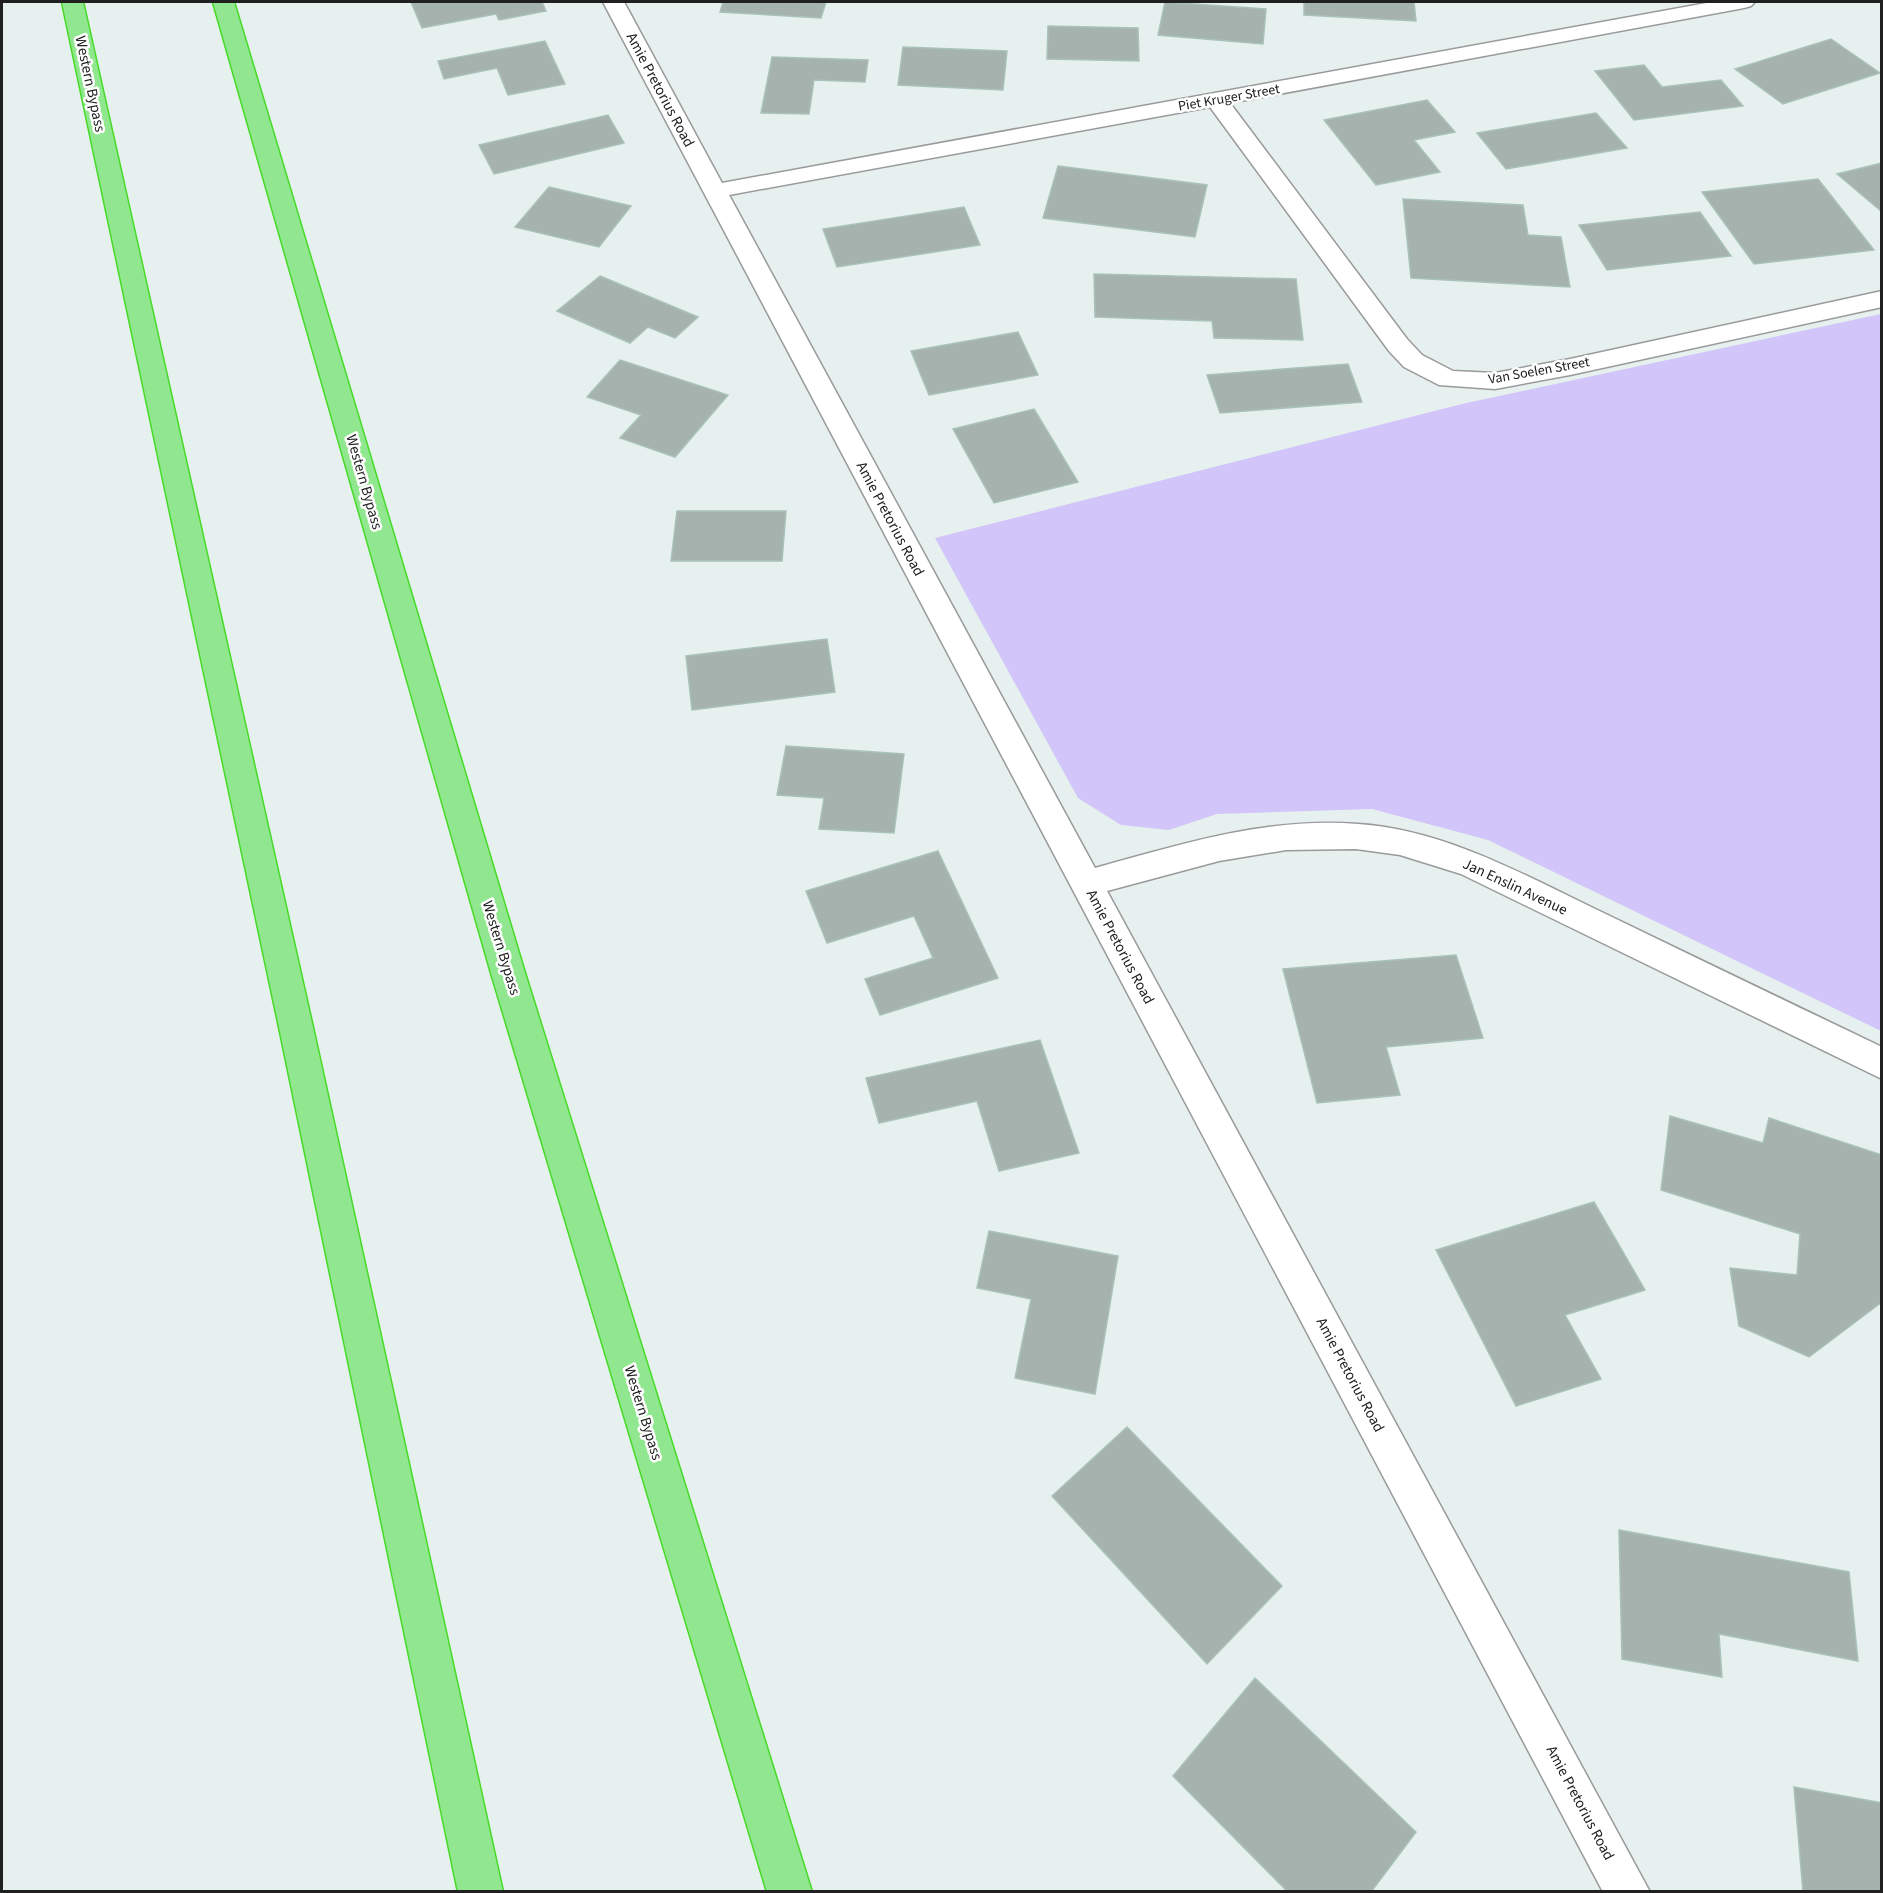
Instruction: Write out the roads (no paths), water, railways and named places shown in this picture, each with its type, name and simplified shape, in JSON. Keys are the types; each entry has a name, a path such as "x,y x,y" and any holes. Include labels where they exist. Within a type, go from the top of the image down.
{"highway":[{"name":"Western Bypass","path":"72,2 300,1043 481,1892"},
{"name":"Western Bypass","path":"223,2 508,974 790,1892"}],"street":[{"name":"Amie Pretorius Road","path":"613,2 1628,1892"},
{"name":"Piet Kruger Street","path":"714,191 1744,2"},
{"name":"Van Soelen Street","path":"1216,100 1398,345 1413,361 1448,379 1495,381 1570,367 1881,299"},
{"name":"Jan Enslin Avenue","path":"1086,884 1228,844 1291,836 1357,836 1412,846 1471,864 1881,1064"}]}
